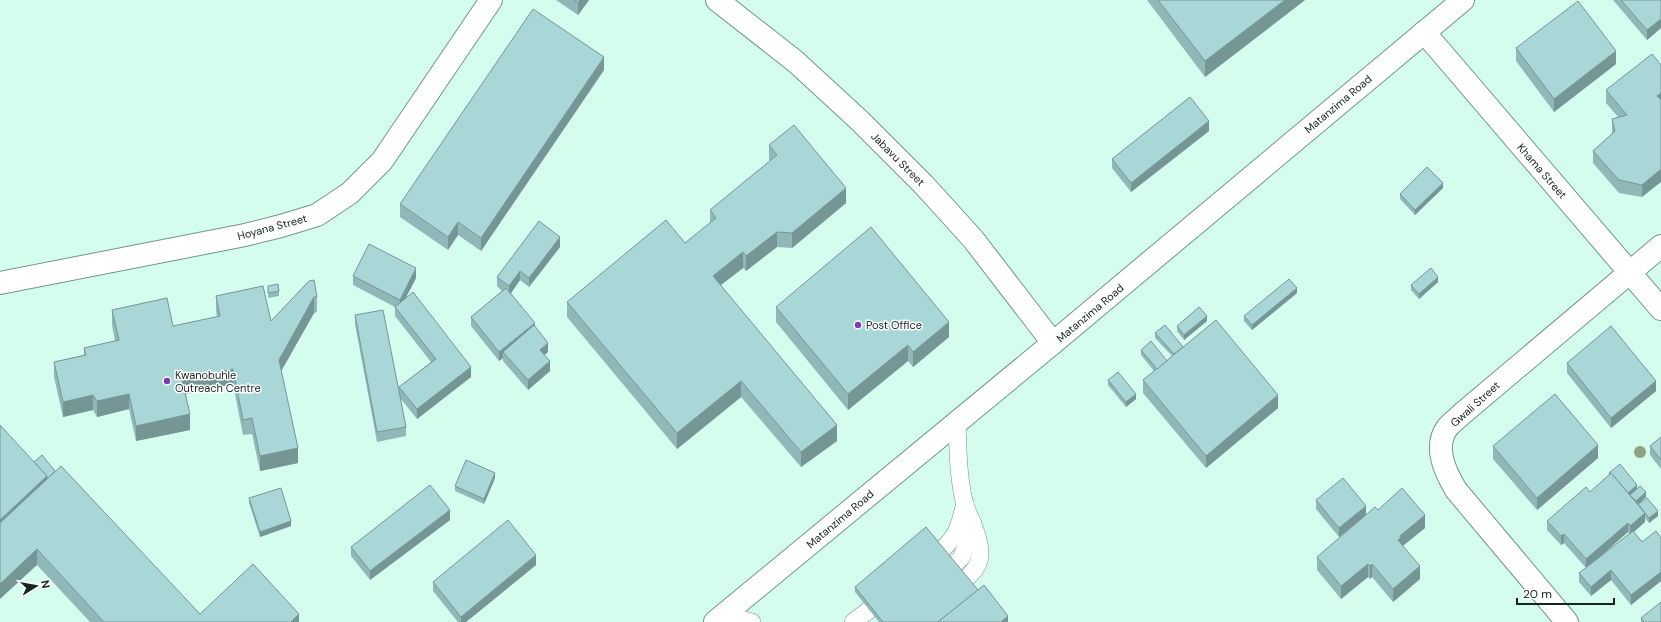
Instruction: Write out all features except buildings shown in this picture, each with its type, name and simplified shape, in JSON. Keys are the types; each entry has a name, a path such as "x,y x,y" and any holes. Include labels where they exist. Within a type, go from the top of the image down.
{"street":[{"name":"Hoyana Street","path":"0,283 245,234 281,226 317,214 350,192 382,161 491,0"},
{"name":"Jabavu Street","path":"717,0 796,62 860,121 924,185 973,240 1053,343"},
{"name":"Matanzima Road","path":"719,619 1053,343 1462,0"},
{"name":"Khama Street","path":"1424,32 1661,309"},
{"name":"Gwali Street","path":"1567,622 1456,490 1447,473 1442,458 1442,442 1446,429 1462,413 1661,246"}],"lane":[{"path":"957,422 958,472 965,503 978,536 980,555 976,569 966,579"},
{"path":"941,550 948,544 958,531 965,503"},
{"path":"954,565 962,557 973,523"},
{"path":"853,622 869,610"},
{"path":"719,619 752,622"}],"place":[{"name":"Post Office","path":"858,325"},
{"name":"Kwanobuhle Outreach Centre","path":"167,381"}]}
